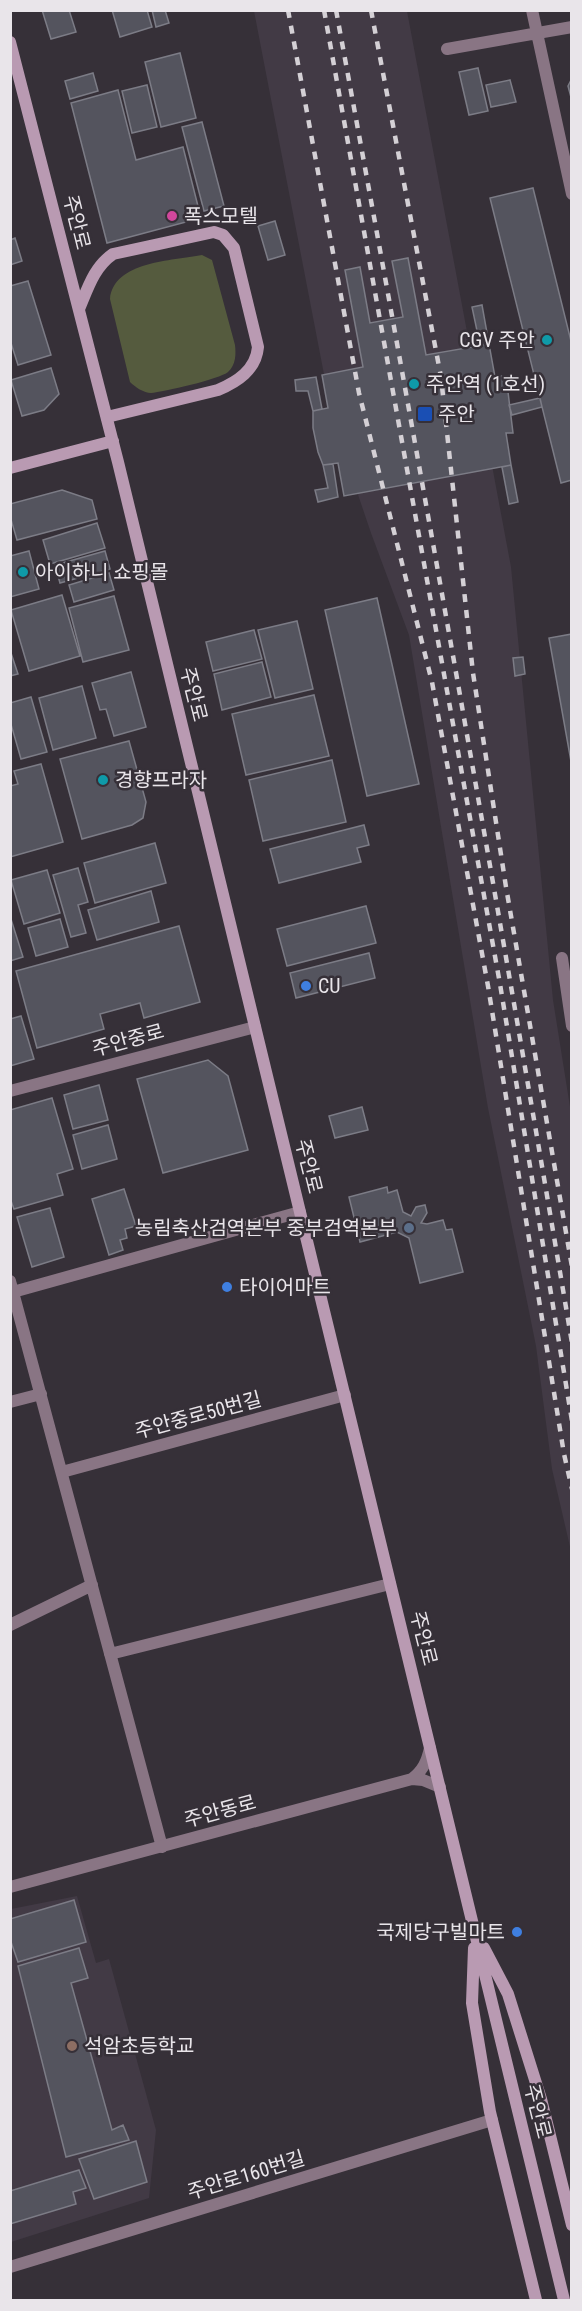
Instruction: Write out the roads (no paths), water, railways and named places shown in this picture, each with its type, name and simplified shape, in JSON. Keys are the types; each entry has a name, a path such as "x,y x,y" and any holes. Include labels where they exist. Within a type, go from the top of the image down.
{"main road":[{"name":"주안로","path":"10,42 113,441 564,2301"},
{"path":"79,309 102,261 113,254 214,232 223,235 234,248 258,347 257,357 248,370 236,383 218,390 107,417"},
{"path":"10,468 113,441"},
{"path":"475,1932 472,2002 492,2120 536,2301"},
{"path":"475,1932 508,1994 541,2099 572,2225"}],"street":[{"path":"532,10 572,194"},
{"path":"447,49 572,27"},
{"path":"562,958 572,1026"},
{"name":"주안중로","path":"10,1090 255,1027"},
{"path":"162,1847 12,1286 300,1212"},
{"path":"10,1402 41,1394"},
{"name":"주안중로50번길","path":"62,1472 345,1395"},
{"path":"110,1654 390,1584"},
{"path":"10,1625 92,1585"},
{"path":"412,1779 422,1770 428,1760 430,1748"},
{"path":"412,1779 423,1780 440,1787"},
{"name":"주안동로","path":"10,1887 412,1779"},
{"name":"주안로160번길","path":"10,2267 492,2120"}],"railway":[{"path":"288,10 359,393 432,682 488,986 564,1454 572,1489"},
{"path":"324,10 500,984 572,1421"},
{"path":"336,10 457,676 572,1343"},
{"path":"371,10 441,377 473,673 506,887 572,1267"}],"place":[{"name":"폭스모텔","path":"172,216"},
{"name":"CGV 주안","path":"547,340"},
{"name":"주안역 (1호선)","path":"414,384"},
{"name":"주안","path":"425,414"},
{"name":"아이하니 쇼핑몰","path":"23,572"},
{"name":"경향프라자","path":"103,780"},
{"name":"CU","path":"306,986"},
{"name":"농림축산검역본부 중부검역본부","path":"409,1228"},
{"name":"타이어마트","path":"227,1287"},
{"name":"국제당구빌마트","path":"517,1932"},
{"name":"석암초등학교","path":"72,2046"}]}
